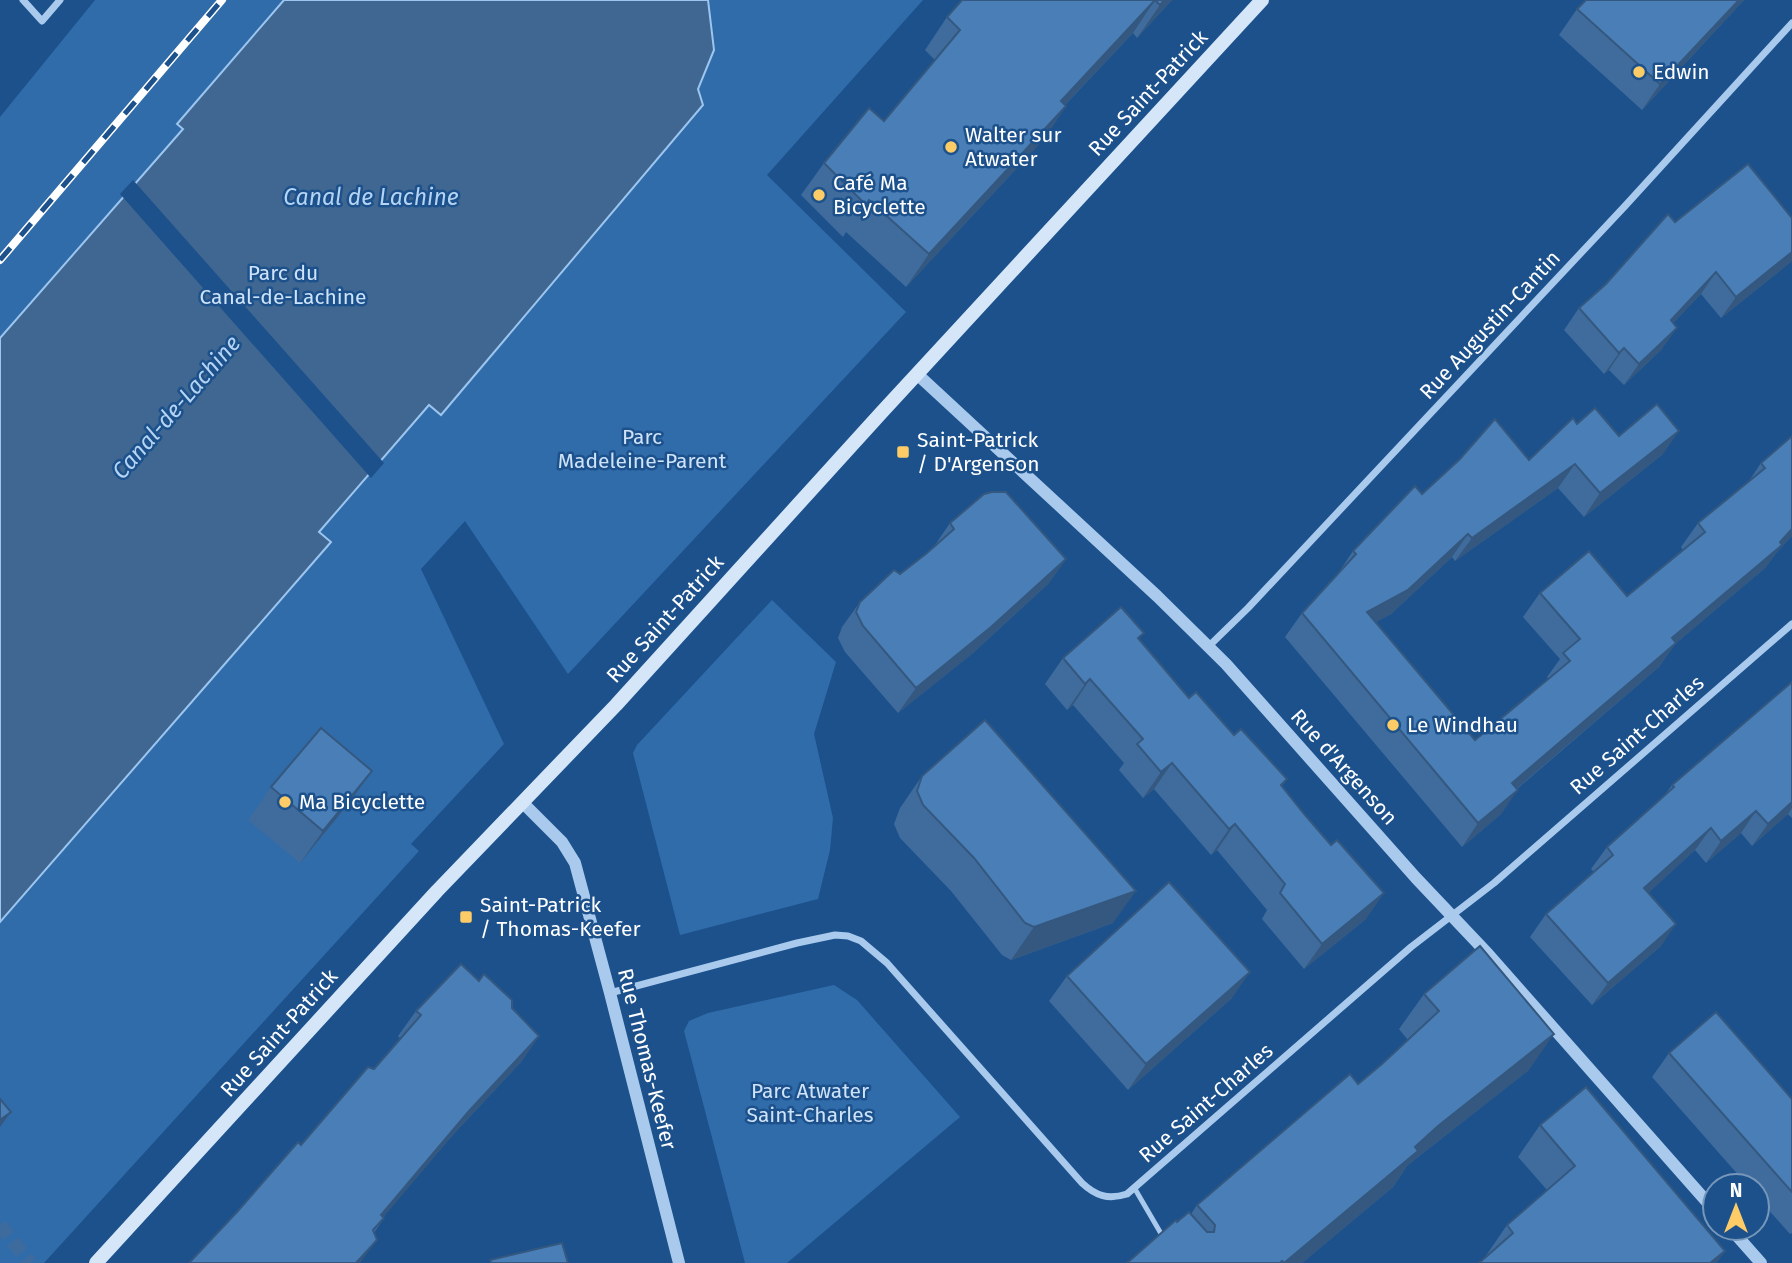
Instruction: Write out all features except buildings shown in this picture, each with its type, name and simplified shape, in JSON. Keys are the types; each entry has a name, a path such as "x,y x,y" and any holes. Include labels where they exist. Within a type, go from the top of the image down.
{"main road":[{"name":"Rue Saint-Patrick","path":"96,1263 437,891 615,705 1262,0"}],"street":[{"path":"23,0 42,21 60,0"},
{"name":"Rue Augustin-Cantin","path":"1209,646 1248,608 1536,301 1792,23"},
{"name":"Rue d'Argenson","path":"917,374 1209,646 1701,1195"},
{"name":"Rue Saint-Charles","path":"610,993 835,935 861,941 887,963 1091,1191 1109,1198 1127,1194 1411,947 1504,874 1792,624"},
{"name":"Rue Thomas-Keefer","path":"522,802 562,842 575,863 679,1263"},
{"path":"1742,1242 1761,1263"}],"lane":[{"path":"1135,1189 1155,1225 1171,1246"}],"green space":[{"name":"Parc du Canal-de-Lachine","path":"95,0 923,0 767,175 906,312 568,674 465,521 421,569 504,744 411,844 419,851 44,1263 0,1263 0,117"},
{"path":"772,600 836,662 814,734 833,818 830,850 818,899 680,935 633,753 637,745"},
{"name":"Parc Atwater Saint-Charles","path":"834,985 857,1000 960,1117 787,1263 745,1263 684,1031 689,1021 708,1013"}],"water":[{"name":"Canal de Lachine","path":"284,0 708,0 714,50 698,89 703,105 441,415 429,405 319,532 331,542 0,922 0,338 183,129 177,124"}],"pier":[{"path":"133,180 384,463 371,478 120,194"}],"tunnel":[{"path":"0,1225 30,1263"}],"railway":[{"path":"0,260 222,0"}],"place":[{"name":"Edwin","path":"1639,72"},
{"name":"Walter sur Atwater","path":"951,147"},
{"name":"Café Ma Bicyclette","path":"819,195"},
{"name":"Saint-Patrick / D'Argenson","path":"903,452"},
{"name":"Le Windhau","path":"1393,725"},
{"name":"Ma Bicyclette","path":"285,802"},
{"name":"Saint-Patrick / Thomas-Keefer","path":"466,917"}],"water label":[{"name":"Canal-de-Lachine","path":"176,407"}],"park label":[{"name":"Parc Madeleine-Parent","path":"642,449"}]}
